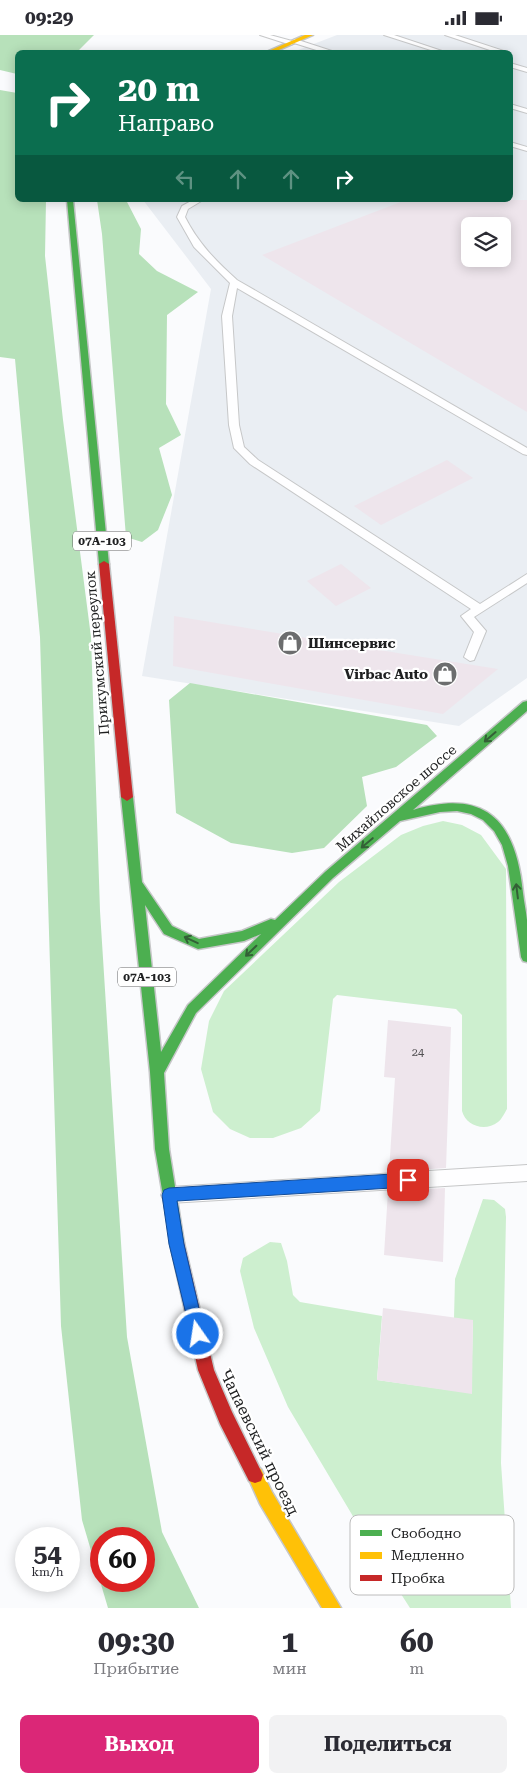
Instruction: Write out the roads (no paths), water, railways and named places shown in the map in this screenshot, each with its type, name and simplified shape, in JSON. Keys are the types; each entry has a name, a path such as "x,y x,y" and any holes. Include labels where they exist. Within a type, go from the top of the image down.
{"main road":[{"path":"273,50 310,35"},
{"name":"Прикумский переулок","path":"70,202 122,755 157,1072"},
{"name":"Михайловское шоссе","path":"157,1072 192,1009 329,875 527,705"},
{"path":"394,820 428,807 456,805 476,809 493,821 503,836 514,863 527,957"},
{"path":"136,882 168,930 198,944 244,936 286,917"},
{"name":"Чапаевский проезд","path":"157,1072 162,1149 176,1244 206,1370 226,1418 266,1498 332,1608"}],"lane":[{"path":"263,35 324,50"},
{"path":"388,35 436,50"},
{"path":"448,35 498,50"},
{"path":"513,66 527,70"},
{"path":"513,107 527,111"},
{"path":"513,145 527,149"},
{"path":"196,202 185,208 181,217 206,259 234,282 527,452"},
{"path":"234,282 226,316 234,425 239,448 254,463 480,609"},
{"path":"470,657 480,631 467,616 527,578"},
{"path":"169,1195 527,1173"}],"place":[{"name":"Шинсервис","path":"290,643"},
{"name":"Virbac Auto","path":"445,674"}]}
